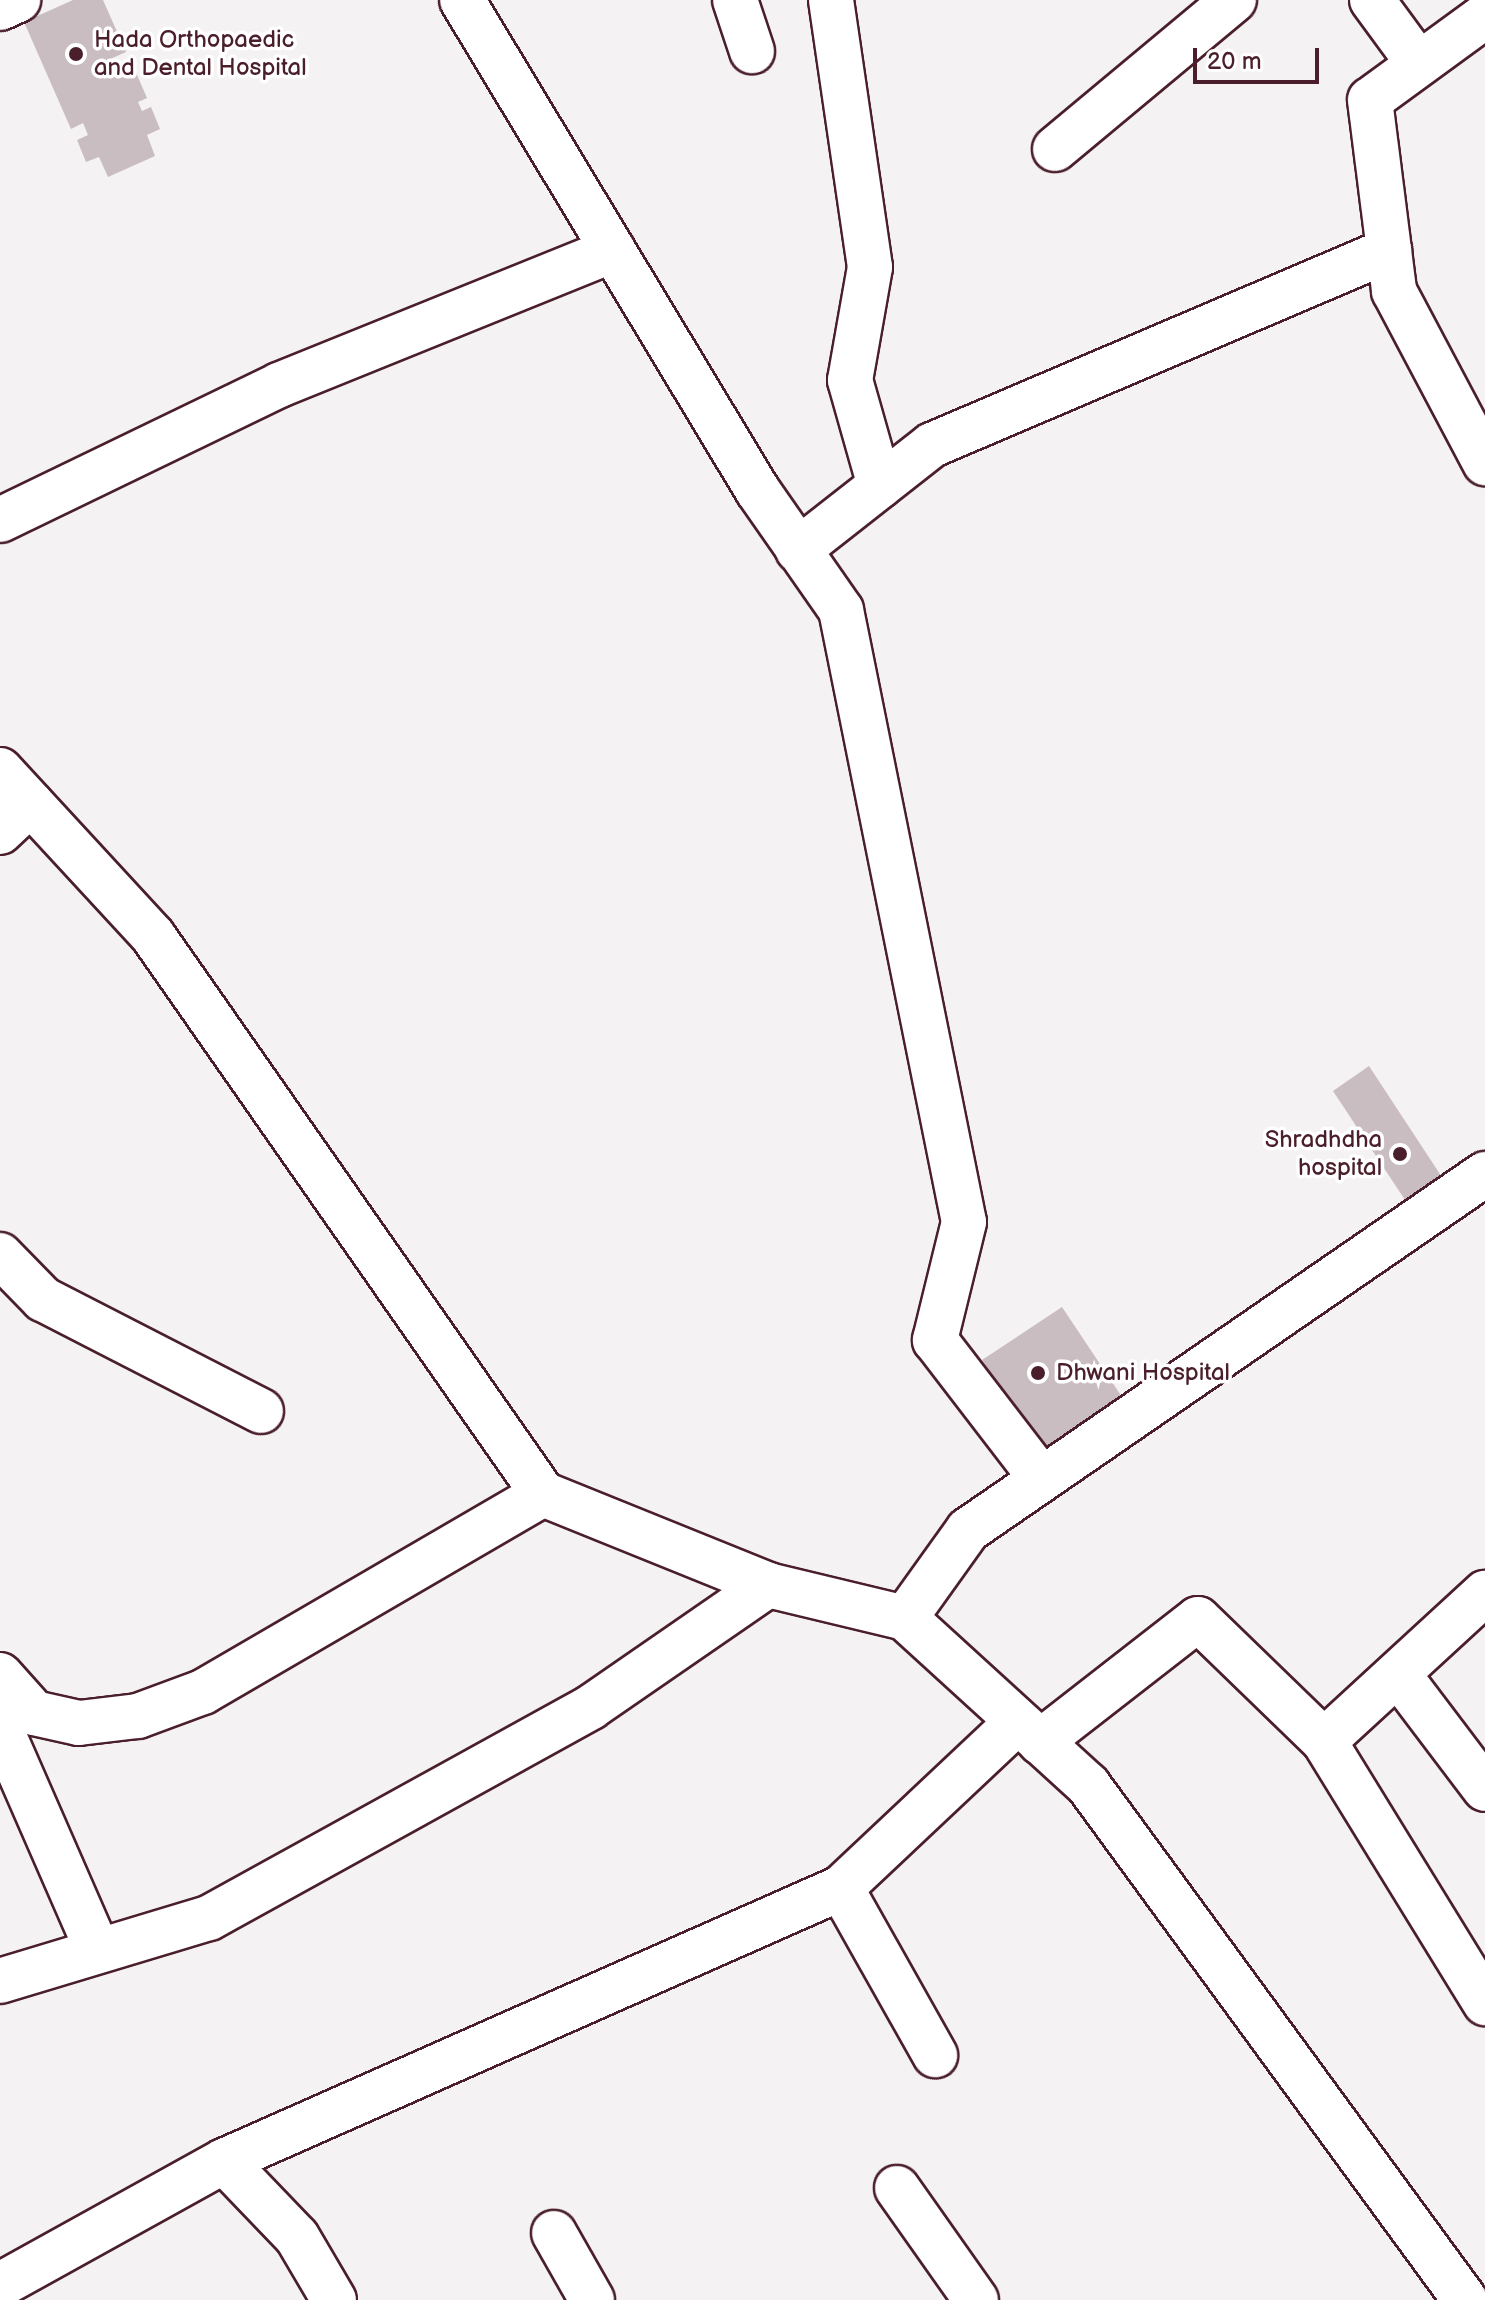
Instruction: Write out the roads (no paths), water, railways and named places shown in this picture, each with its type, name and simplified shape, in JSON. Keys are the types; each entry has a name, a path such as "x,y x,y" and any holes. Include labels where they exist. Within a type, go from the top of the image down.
{"street":[{"path":"0,8 18,0"},
{"path":"462,0 798,550 841,610 964,1222 935,1340 1040,1477"},
{"path":"735,0 752,51"},
{"path":"1372,0 1419,64"},
{"path":"836,2 870,267 850,380 880,486"},
{"path":"1055,149 1214,7"},
{"path":"1485,16 1370,100 1394,291 1485,463"},
{"path":"0,520 279,385 613,250"},
{"path":"798,550 932,445 1389,250"},
{"path":"0,770 15,818 153,936 543,1494 768,1585 905,1618 1088,1785 1465,2300"},
{"path":"905,1618 968,1530 1040,1477 1485,1174"},
{"path":"0,1255 43,1299 261,1411"},
{"path":"2,1680 34,1713 79,1723 138,1716 203,1692 543,1494"},
{"path":"0,1981 209,1918 591,1707 768,1585"},
{"path":"1324,1741 1485,1593"},
{"path":"0,2285 224,2161 841,1888 1029,1732 1198,1619 1324,1741 1485,2003"},
{"path":"1398,1674 1485,1789"},
{"path":"0,1727 98,1951"},
{"path":"841,1888 935,2055"},
{"path":"224,2161 297,2237 334,2300"},
{"path":"897,2188 976,2300"},
{"path":"554,2233 592,2300"}],"place":[{"name":"Hada Orthopaedic and Dental Hospital","path":"76,54"},
{"name":"Shradhdha hospital","path":"1400,1154"},
{"name":"Dhwani Hospital","path":"1038,1373"}]}
